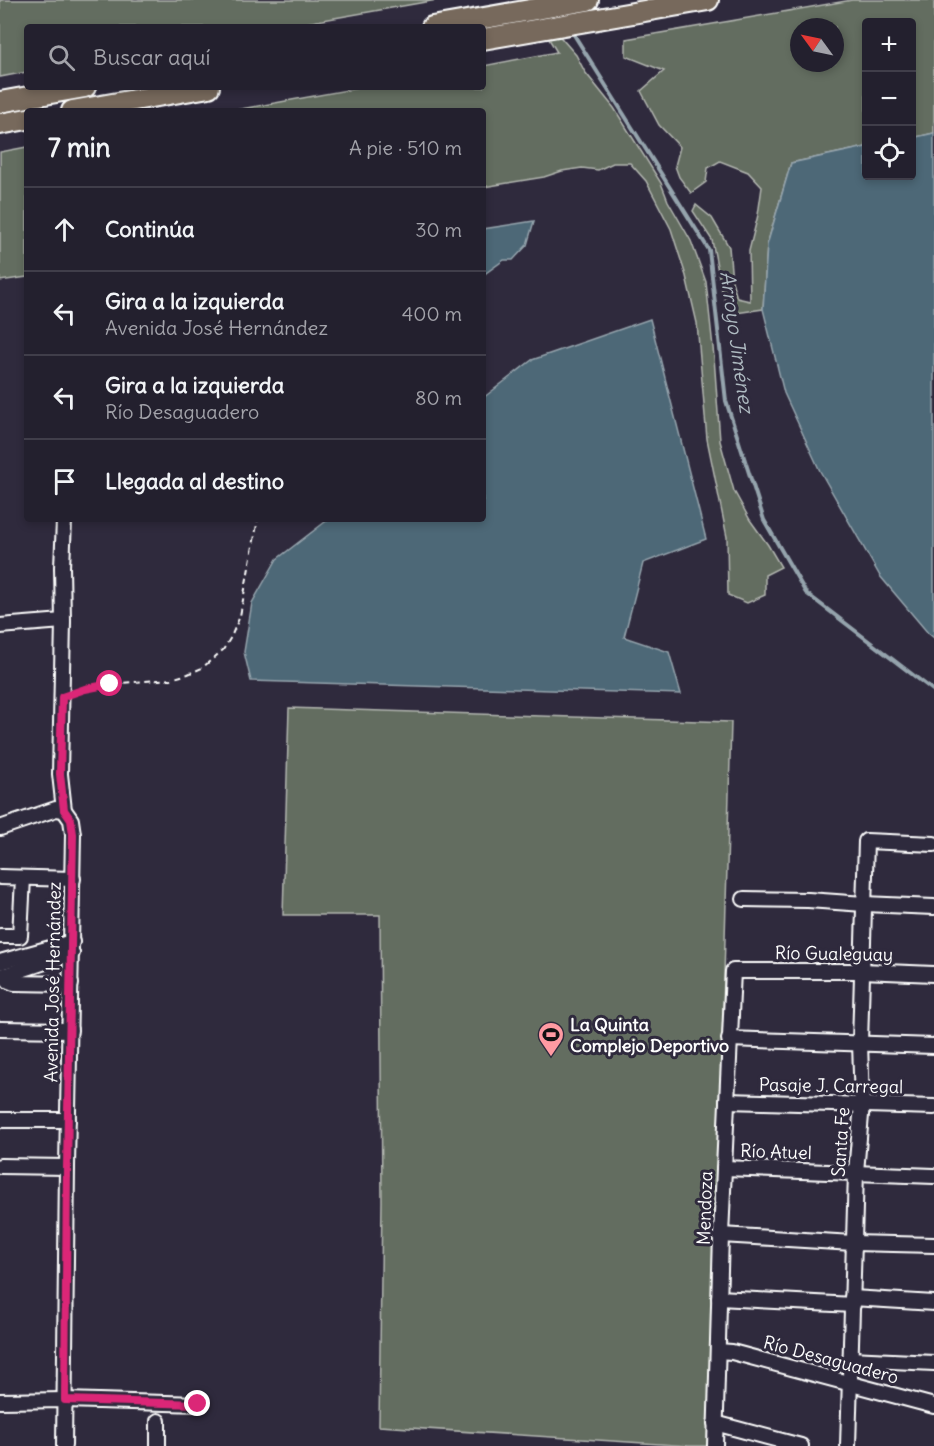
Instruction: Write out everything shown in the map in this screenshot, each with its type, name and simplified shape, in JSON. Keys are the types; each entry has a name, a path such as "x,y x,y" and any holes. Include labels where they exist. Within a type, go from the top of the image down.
{"highway":[{"path":"450,24 588,0"},
{"path":"486,38 708,0"},
{"path":"0,102 68,90"},
{"path":"89,108 192,90"},
{"path":"0,124 24,120"}],"street":[{"name":"Avenida José Hernández","path":"64,522 60,774 64,810 71,820 73,834 64,1446"},
{"path":"0,626 63,621"},
{"path":"0,828 56,808 64,810"},
{"name":"Santa Fe","path":"848,1446 853,1243 862,1104 860,1043 866,841 934,844"},
{"path":"0,877 73,879"},
{"path":"0,936 20,936 23,878"},
{"path":"744,899 934,907"},
{"path":"71,984 14,983 9,981 2,971 72,947"},
{"name":"Río Gualeguay","path":"734,971 862,971 934,974"},
{"name":"Mendoza","path":"715,1446 721,1235 734,971"},
{"path":"0,1029 70,1029"},
{"path":"729,1039 934,1046"},
{"name":"Pasaje J. Carregal","path":"727,1101 934,1107"},
{"path":"0,1120 68,1120"},
{"path":"0,1166 67,1167"},
{"name":"Río Atuel","path":"724,1168 934,1176"},
{"path":"721,1235 853,1243 934,1245"},
{"path":"719,1298 934,1303"},
{"name":"Río Desaguadero","path":"718,1352 732,1352 934,1406"},
{"path":"849,1359 934,1363"},
{"path":"0,1401 65,1400 198,1404"},
{"path":"158,1421 158,1446"},
{"path":"715,1423 801,1446"}],"path":[{"path":"62,697 110,684 179,677 202,668 223,650 240,616 257,522"}],"green space":[{"path":"0,0 437,0 300,24 24,24 24,73 0,77"},
{"path":"525,0 528,0 576,55 585,72 614,108 661,183 668,201 691,241 706,282 720,441 734,491 781,567 765,575 765,595 747,603 728,595 727,537 707,439 697,323 686,276 671,229 646,181 630,163 613,163 598,170 582,168 562,171 544,177 486,187 486,108 247,108 347,90 486,90 486,65 557,52"},
{"path":"852,0 934,0 934,133 916,137 916,18 862,18 862,148 791,163 767,245 763,309 729,314 712,240 693,211 696,205 712,218 729,247 732,281 737,298 750,301 749,251 762,187 748,172 720,161 708,168 706,182 691,193 679,177 675,166 680,147 659,125 641,91 664,71 626,56 626,39"},
{"path":"24,148 24,277 0,281 0,152"},
{"name":"La Quinta Complejo Deportivo","path":"289,708 731,722 711,1446 379,1426 382,1201 380,915 283,915"}],"water":[{"path":"934,133 934,638 880,576 820,471 784,393 763,309 767,245 791,163 862,148 862,180 916,180 916,137"},
{"path":"534,221 527,245 513,260 504,260 486,273 486,229"},
{"path":"650,319 706,539 643,563 624,637 669,652 681,694 251,681 244,652 252,603 277,559 325,522 486,522 486,396 532,360"}],"waterway":[{"name":"Arroyo Jiménez","path":"571,30 709,250 726,401 764,520 806,593 934,691"}],"place":[{"name":"La Quinta Complejo Deportivo","path":"551,1058"}],"route":[{"path":"110,684 62,697 60,774 64,810 71,820 73,834 65,1400 198,1404"}]}
